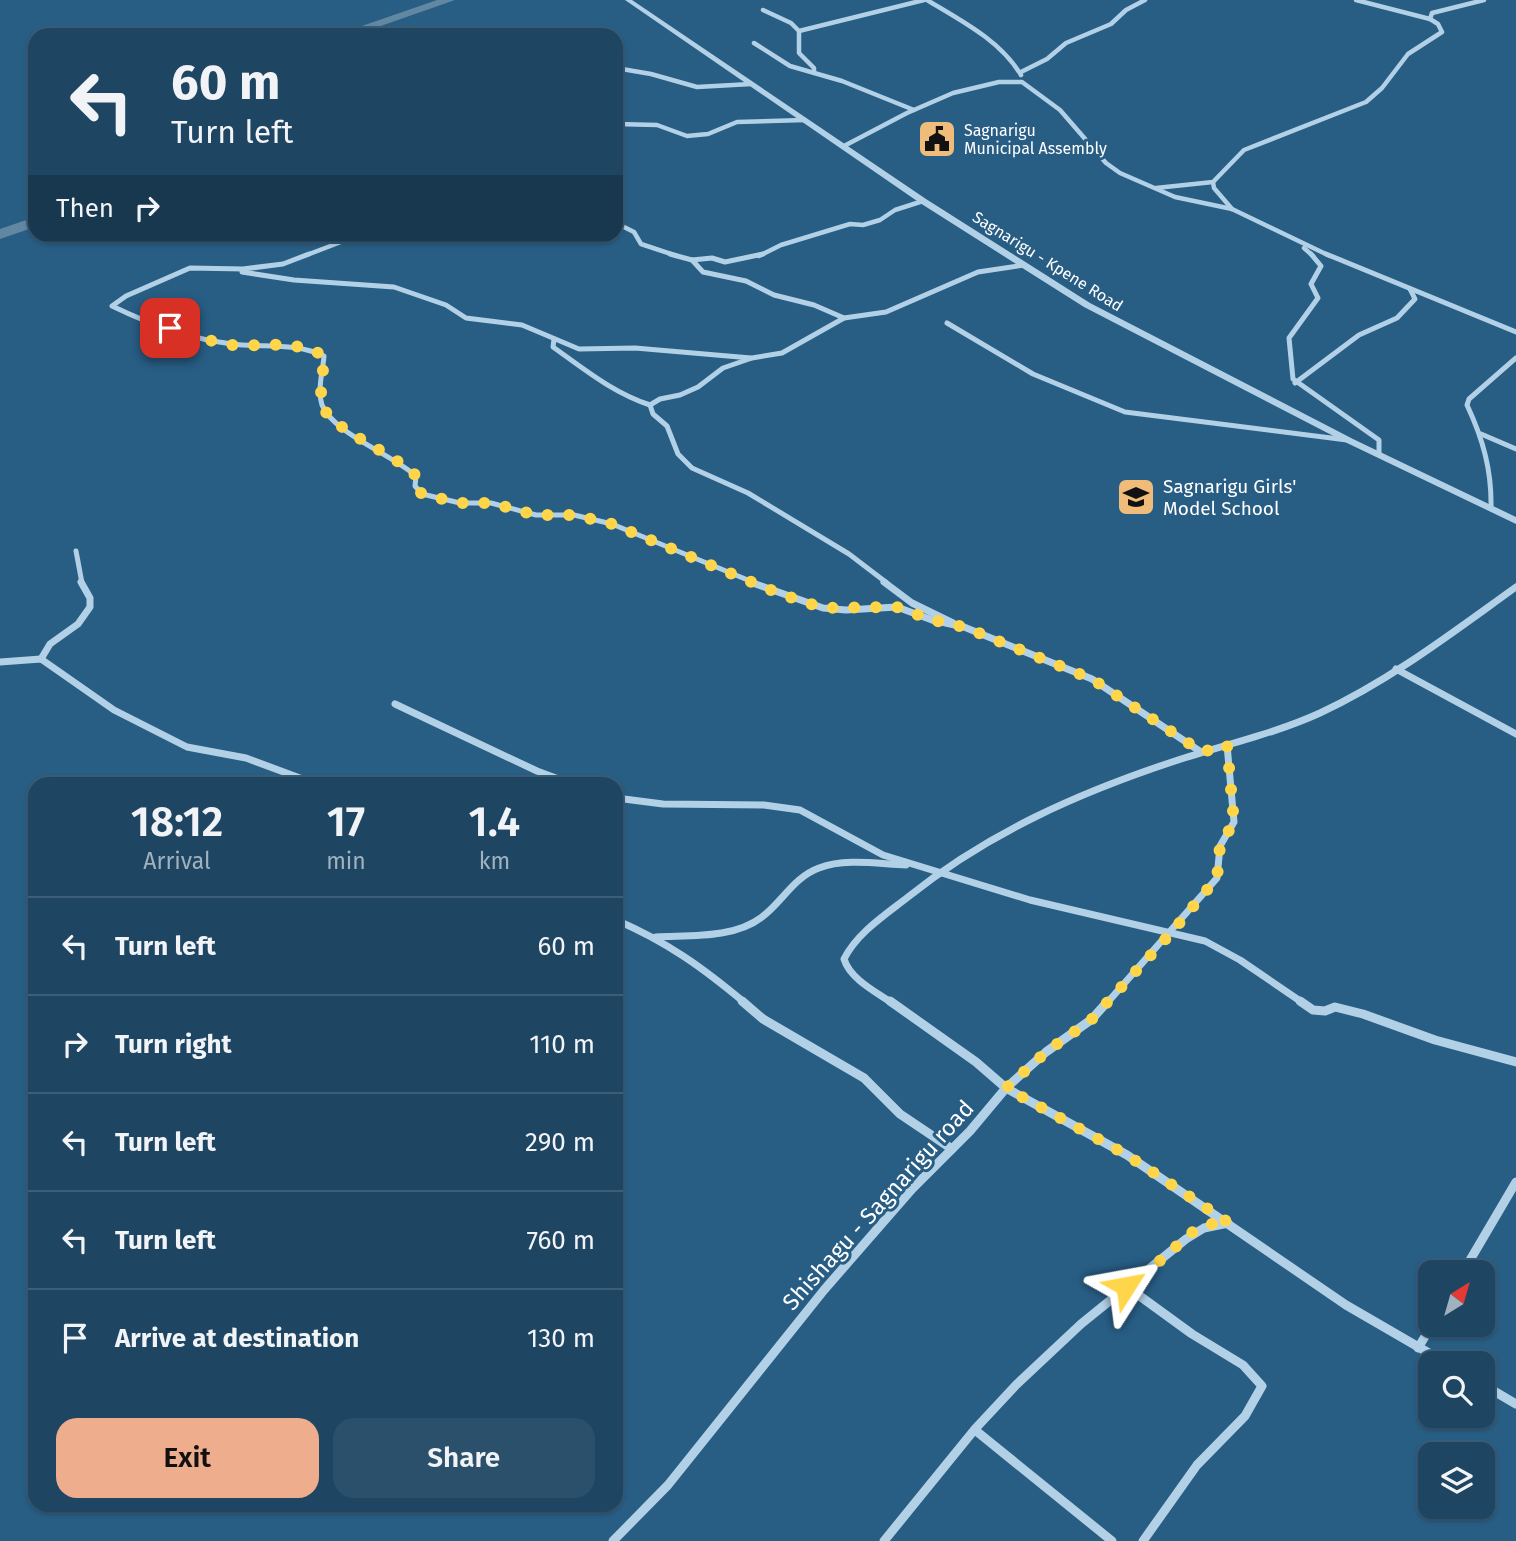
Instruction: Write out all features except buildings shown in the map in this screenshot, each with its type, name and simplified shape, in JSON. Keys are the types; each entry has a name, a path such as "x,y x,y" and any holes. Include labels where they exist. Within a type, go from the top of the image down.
{"street":[{"name":"Sagnarigu - Kpene Road","path":"628,0 923,201 1087,305 1350,441 1516,520"},
{"path":"799,31 925,0 993,44 1021,72 1022,82"},
{"path":"1021,72 1046,59 1066,43 1111,24 1126,10 1145,0"},
{"path":"1155,188 1213,182 1229,168 1234,158 1250,146 1366,102 1382,88 1408,54 1442,32 1438,24 1430,19 1356,0"},
{"path":"1430,19 1432,13 1446,8 1473,6 1484,0"},
{"path":"762,10 791,23 799,31"},
{"path":"799,31 796,48 798,54 814,68 814,73"},
{"path":"754,43 790,66 914,110"},
{"path":"623,69 697,87 751,84"},
{"path":"844,146 914,110 972,88 1011,81 1022,82 1060,110 1106,163 1120,173 1182,199 1232,209 1298,243 1516,332"},
{"path":"623,124 657,125 687,136 708,134 737,122 805,120"},
{"path":"1213,182 1214,188 1232,209"},
{"path":"1182,199 1198,184"},
{"path":"623,226 634,232 641,244 692,260 712,258 725,262 738,261 757,257 781,245 850,224 863,225 880,220 895,210 923,201"},
{"path":"225,269 283,264 341,242"},
{"path":"1298,243 1318,260 1321,266 1311,284 1318,298 1317,303 1289,338 1295,383 1378,440 1379,453"},
{"path":"692,260 703,272 746,281 774,295 814,305 844,318"},
{"path":"554,339 553,347 586,370 638,402 650,405 660,399 680,395 698,387 723,368 782,352 844,318 886,312 978,272 1024,265"},
{"path":"752,358 635,348 579,349 522,325 466,317 440,302 394,287 294,280 200,266 126,296 112,306 127,314 212,341 232,345 292,345 314,350 324,356 321,404 351,432 408,466 416,476 415,486 422,494 460,503 491,503 536,515 574,515 612,524 778,593 823,608 897,607 932,620 956,625 1092,679 1202,752"},
{"path":"1295,383 1359,335 1402,314 1416,297 1409,288"},
{"path":"947,323 994,354 1090,401 1125,412 1350,441"},
{"path":"1491,509 1492,482 1480,433 1468,409 1469,399 1516,359"},
{"path":"650,405 653,414 667,426 678,454 692,468 748,493 849,554 912,603 945,617 956,625"},
{"path":"1480,433 1516,449"},
{"path":"41,659 50,645 78,624 90,607 90,598 81,582 76,551"},
{"path":"1424,1351 1346,1306 1127,1155 1006,1088 976,1062 871,990 846,966 845,952 939,872 997,835 1029,818 1093,791 1202,752 1264,735 1320,713 1396,668 1516,587"},
{"path":"0,662 41,659 114,710 187,747 246,758 297,777"},
{"path":"1396,668 1516,734"},
{"path":"394,704 553,777"},
{"name":"Shishagu - Sagnarigu road","path":"613,1541 668,1485 824,1290 912,1189 1006,1088 1046,1052 1092,1019 1217,878 1220,846 1234,822 1227,745"},
{"path":"623,799 663,804 764,805 800,810 883,855 1030,900 1217,946 1313,1010 1325,1011 1335,1007 1363,1014 1435,1040 1516,1062"},
{"path":"656,937 695,935 752,923 789,889 824,866 914,865"},
{"path":"623,924 656,937 707,971 763,1019 864,1078 900,1114 952,1149"},
{"path":"1470,1260 1516,1182"},
{"path":"884,1541 975,1430 1069,1334 1195,1230 1210,1224 1229,1223"},
{"path":"1126,1286 1203,1341 1243,1365 1255,1375 1262,1386 1245,1416 1197,1465 1143,1541"},
{"path":"1418,1348 1425,1337"},
{"path":"1495,1392 1516,1404"},
{"path":"975,1430 1112,1541"}],"waterway":[{"path":"363,28 449,0"},
{"path":"0,234 28,224"}],"place":[{"name":"Sagnarigu Municipal Assembly","path":"937,139"},
{"name":"Sagnarigu Girls' Model School","path":"1136,497"}],"route":[{"path":"170,328 232,345 292,345 314,350 324,356 321,404 341,425 408,466 416,476 415,486 422,494 460,503 491,503 536,515 574,515 612,524 778,593 823,608 846,610 897,607 932,620 964,627 1092,679 1202,752 1227,745 1234,822 1220,846 1217,878 1092,1019 1046,1052 1006,1088 1127,1155 1229,1223 1210,1224 1195,1230 1154,1266 1126,1286"}]}
